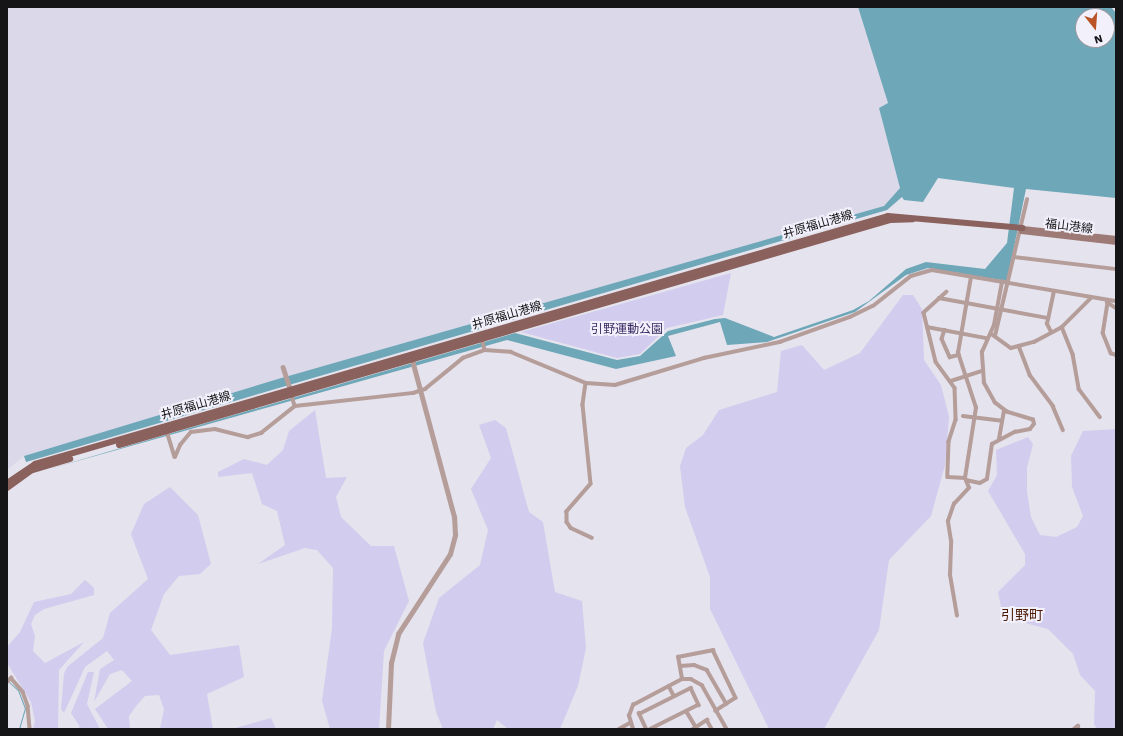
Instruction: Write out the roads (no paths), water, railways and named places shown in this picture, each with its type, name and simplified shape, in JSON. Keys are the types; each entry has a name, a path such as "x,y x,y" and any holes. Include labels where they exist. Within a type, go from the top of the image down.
{"main road":[{"name":"井原福山港線","path":"7,488 30,471 291,392 482,338 888,216 1020,229"},
{"name":"福山港線","path":"1020,229 1116,238"},
{"name":"福山港線","path":"1020,229 1116,242"},
{"name":"井原福山港線","path":"7,483 28,467 166,430"}],"street":[{"path":"995,336 1015,257 1027,200"},
{"path":"1015,257 1116,269"},
{"path":"166,430 175,457 180,445 192,432 206,428 239,437 254,436 295,406 421,391 463,358 485,349 511,352 586,383 615,385 704,358 780,342 866,310 922,272 941,270 1054,292 1116,301"},
{"path":"957,616 950,575 951,542 948,521 954,504 969,488 965,479 976,416 966,375 959,355 972,277"},
{"path":"947,292 924,313 936,362 955,388 956,420 949,442 948,477 980,483 987,479 992,444 999,439 1030,429 1034,424 1024,415 1004,410 995,403 982,370 986,338 991,333 1002,282"},
{"path":"1051,332 1048,318 1054,292"},
{"path":"939,298 1048,318"},
{"path":"991,333 1011,348 1034,342 1062,327 1091,298"},
{"path":"1104,299 1116,308"},
{"path":"1108,303 1103,333 1111,353 1116,355"},
{"path":"927,327 986,338"},
{"path":"1062,327 1073,354 1080,389 1100,417"},
{"path":"944,330 942,339 950,357 959,355"},
{"path":"482,338 485,349"},
{"path":"1019,346 1030,375 1053,406 1063,430"},
{"path":"388,729 391,663 398,634 450,554 455,535 454,516 411,357"},
{"path":"283,368 295,406"},
{"path":"951,381 982,370"},
{"path":"586,383 583,405 591,484 567,512 567,522 571,528 592,538"},
{"path":"999,439 1004,410"},
{"path":"963,416 976,416 1002,421"},
{"path":"682,679 678,657 713,650 736,698 716,712"},
{"path":"680,666 694,665 707,670 727,704"},
{"path":"633,729 630,723 633,706 682,679 697,680 727,729"},
{"path":"9,680 23,692 28,706 30,729"},
{"path":"669,686 674,696"},
{"path":"646,729 639,714 691,688 699,705 651,729"},
{"path":"687,712 694,728 707,720 712,729"},
{"path":"619,729 630,723"},
{"path":"1074,729 1078,726 1079,729"}],"water":[{"path":"858,7 1111,7 1112,8 1075,8 1075,48 1115,48 1115,12 1116,13 1116,198 1026,189 1007,281 928,268 906,275 855,312 767,342 727,345 720,322 668,336 676,356 616,369 507,340 49,469 515,333 617,360 640,356 668,331 715,319 725,318 774,337 853,310 869,301 906,269 926,262 985,269 1007,243 1014,188 938,178 923,202 904,200 902,197 887,210 26,462 24,456 278,379 884,206 900,188 879,108 888,103"}],"waterway":[{"path":"9,682 18,690 25,708 19,729"}],"district":[{"name":"引野町","path":"1022,615"}],"park label":[{"name":"引野運動公園","path":"627,330"}]}
